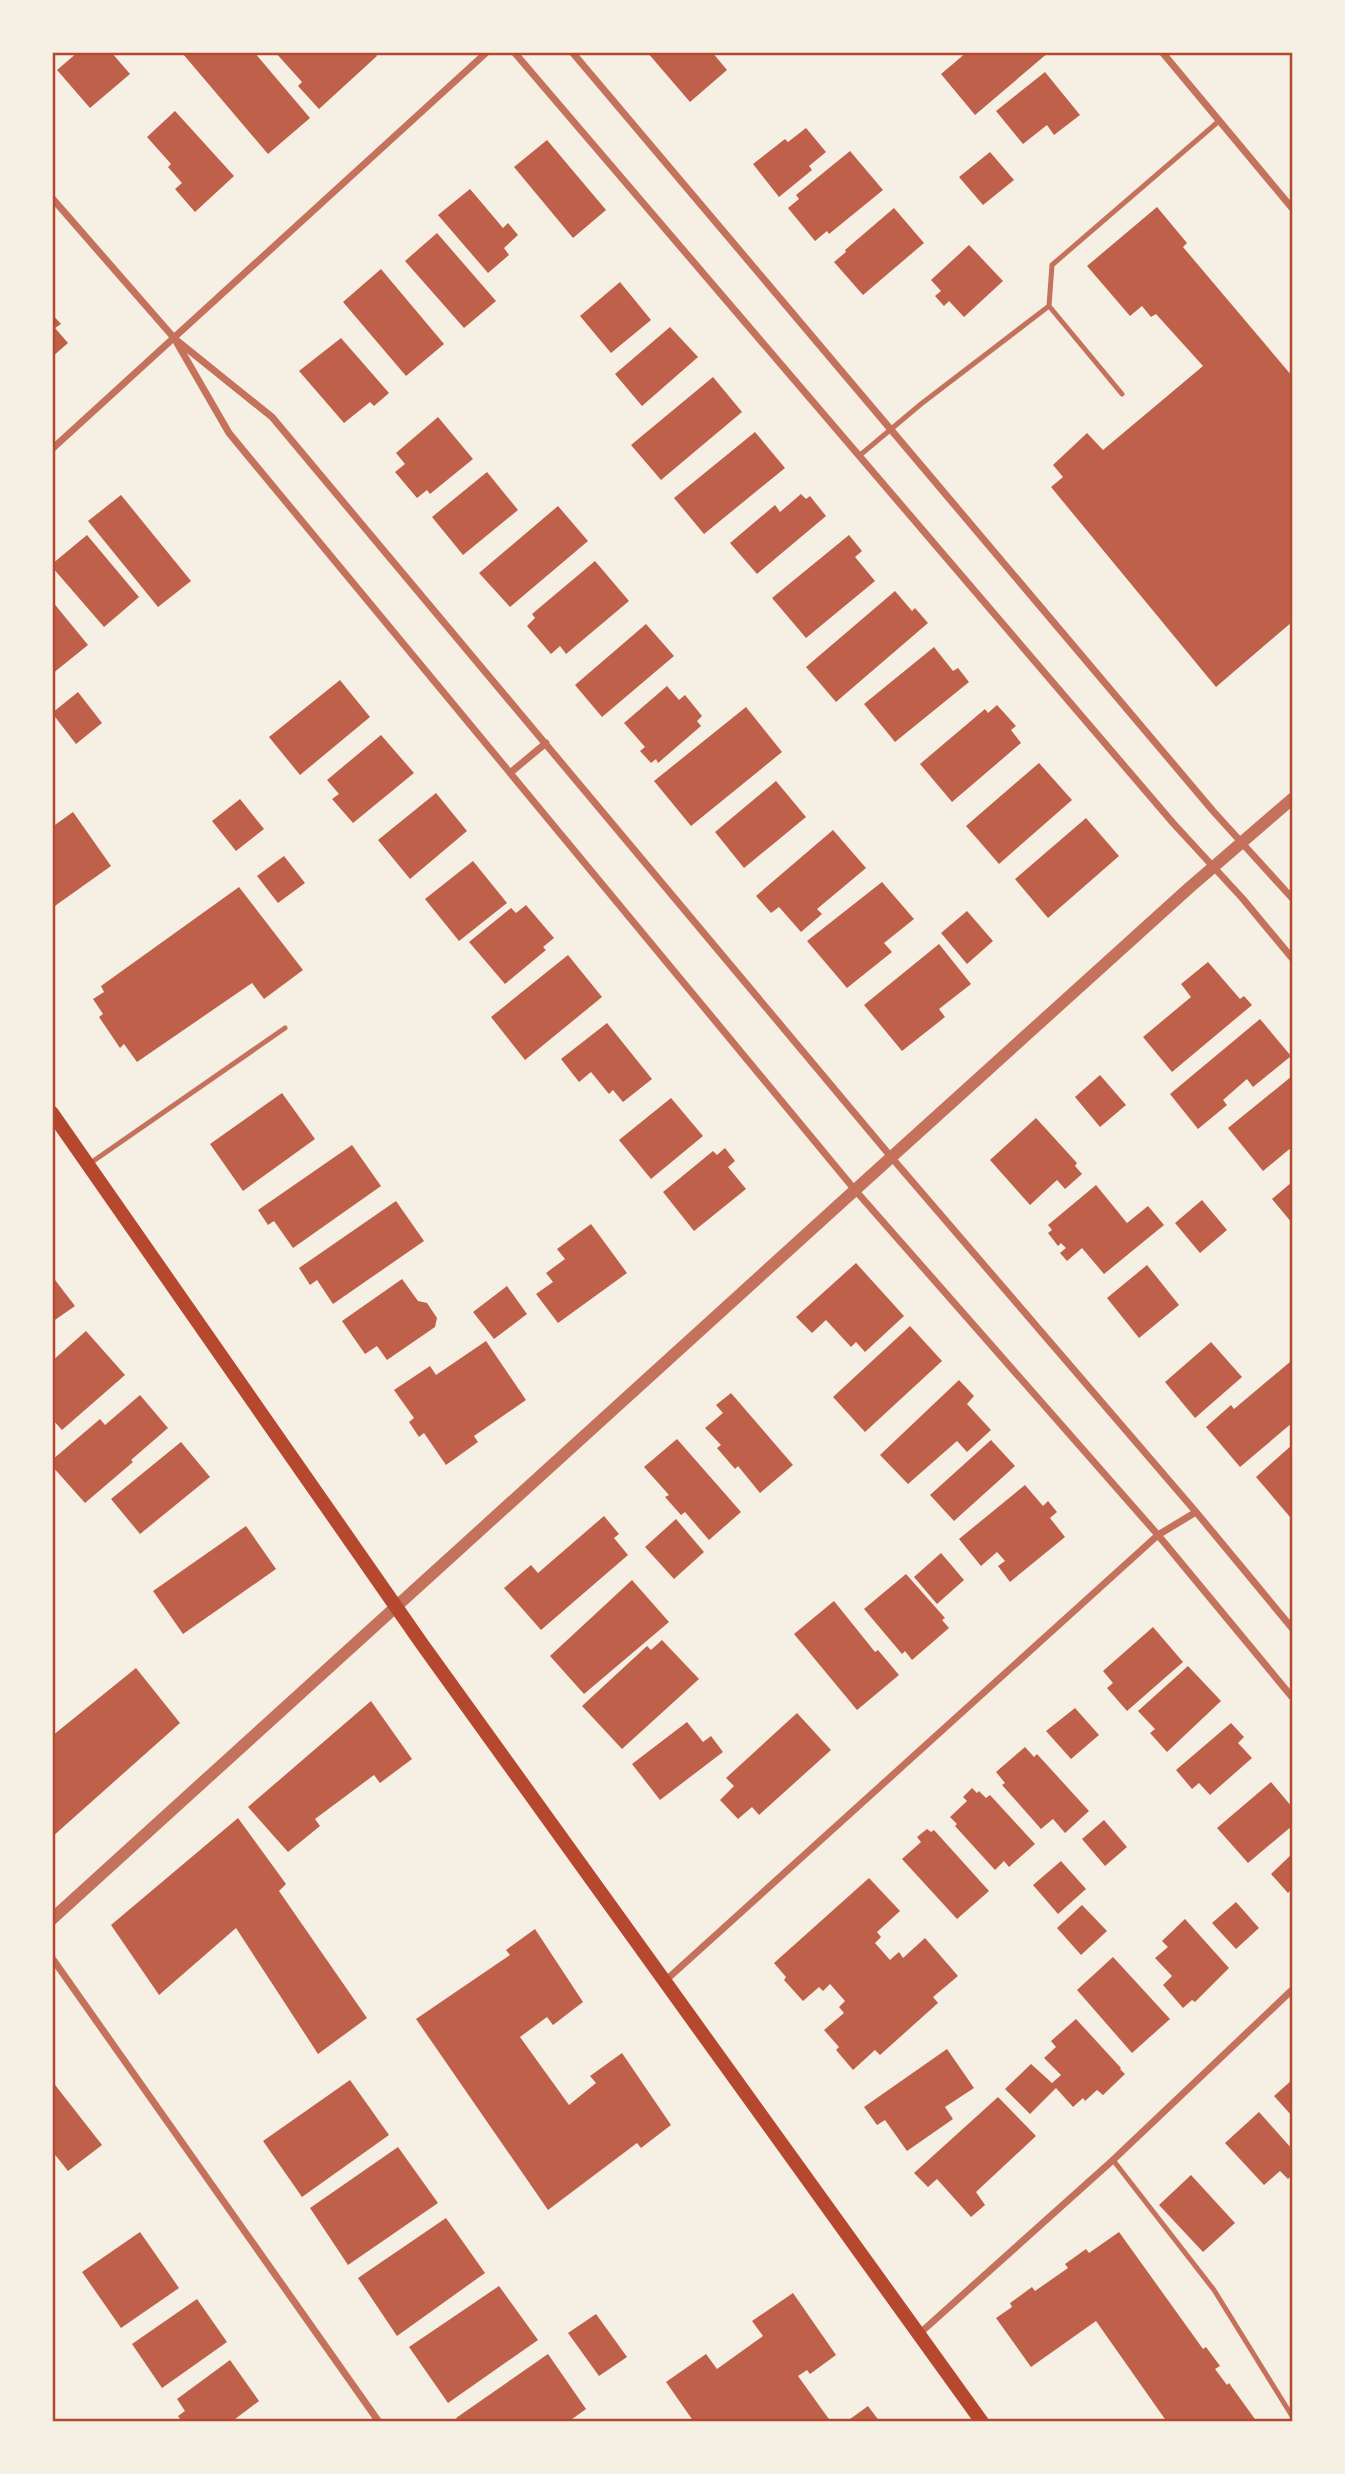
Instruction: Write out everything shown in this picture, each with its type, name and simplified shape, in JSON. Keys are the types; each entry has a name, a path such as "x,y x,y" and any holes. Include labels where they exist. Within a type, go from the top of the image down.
{"main road":[{"path":"52,1113 396,1607 982,2421"}],"street":[{"path":"52,449 175,340 487,52"},
{"path":"514,52 1173,823 1293,958"},
{"path":"572,52 1213,811 1293,898"},
{"path":"1162,52 1293,208"},
{"path":"52,198 175,340 272,417 892,1158 1293,1628"},
{"path":"175,340 229,433 855,1190 1158,1535 1293,1697"},
{"path":"510,773 546,743"},
{"path":"52,1919 855,1190 1213,867 1293,799"},
{"path":"665,1981 1158,1535 1196,1512"},
{"path":"52,1958 379,2421"},
{"path":"919,2334 1113,2160 1293,1990"}],"lane":[{"path":"1122,394 1049,306 1052,265 1219,121"},
{"path":"859,456 1049,306"},
{"path":"89,1164 285,1028"},
{"path":"1113,2160 1214,2290 1293,2416"}],"building":[{"path":"78,52 111,52 130,74 90,108 57,70"},
{"path":"254,52 310,118 268,154 183,54"},
{"path":"275,52 374,52 377,56 319,109 298,86 302,82"},
{"path":"647,52 712,52 727,70 690,102"},
{"path":"967,52 1049,52 975,115 941,74"},
{"path":"1045,72 1080,115 1054,135 1047,125 1023,144 996,111"},
{"path":"175,111 234,176 195,212 175,189 182,183 168,167 171,164 147,137"},
{"path":"806,128 826,152 809,166 812,170 779,197 753,164 785,139 788,142"},
{"path":"547,140 606,210 573,238 514,167"},
{"path":"850,151 883,190 829,234 827,231 815,241 788,208 799,199 796,195"},
{"path":"990,152 1014,180 983,205 959,177"},
{"path":"470,189 503,228 508,223 518,235 504,248 509,255 488,273 438,215"},
{"path":"1157,207 1187,243 1183,247 1292,376 1292,622 1216,687 1051,487 1063,477 1053,465 1087,433 1103,450 1203,366 1156,314 1151,317 1142,306 1130,316 1087,266"},
{"path":"894,208 924,243 863,295 834,262"},
{"path":"437,233 496,301 464,328 405,261"},
{"path":"969,245 1003,281 964,317 949,301 944,306 935,296 941,291 931,280"},
{"path":"381,269 444,344 406,376 343,302"},
{"path":"620,282 651,320 611,353 580,316"},
{"path":"52,314 61,324 55,328 68,343 52,357"},
{"path":"670,327 698,357 642,406 615,374"},
{"path":"341,338 389,393 374,406 370,402 344,423 299,371"},
{"path":"713,377 742,412 661,480 631,445"},
{"path":"438,417 473,459 430,494 427,490 417,498 395,472 405,464 396,453"},
{"path":"755,432 785,468 704,534 674,498"},
{"path":"487,472 518,510 463,555 432,517"},
{"path":"801,494 806,499 810,496 826,516 757,574 730,543 775,505 780,512"},
{"path":"121,495 191,581 158,607 88,521"},
{"path":"558,506 588,541 510,607 479,573"},
{"path":"87,535 139,597 104,627 52,567 52,564"},
{"path":"849,535 862,551 855,557 875,581 806,638 772,598"},
{"path":"595,561 629,601 566,654 560,646 551,654 527,626 535,618 532,614"},
{"path":"895,591 912,611 915,608 928,623 836,702 806,667"},
{"path":"52,601 88,645 52,674"},
{"path":"646,624 674,656 602,717 575,685"},
{"path":"934,647 953,671 958,668 969,682 895,742 864,704"},
{"path":"340,680 370,717 300,775 269,737"},
{"path":"667,686 679,700 685,695 702,716 697,721 701,726 658,763 656,759 651,763 640,751 645,747 624,723"},
{"path":"78,692 102,723 76,744 52,713"},
{"path":"997,705 1016,726 1011,730 1021,743 952,802 920,764 985,709 988,713"},
{"path":"746,707 782,752 691,826 654,781"},
{"path":"381,735 414,773 353,823 332,799 339,794 327,780"},
{"path":"1039,763 1072,800 999,864 966,826"},
{"path":"776,781 806,817 744,868 715,832"},
{"path":"436,793 467,831 410,879 378,840"},
{"path":"240,799 264,829 236,851 212,821"},
{"path":"73,812 111,866 52,908 52,827"},
{"path":"1086,818 1119,856 1048,918 1015,879"},
{"path":"833,830 866,868 817,909 822,914 801,932 779,907 771,913 756,896"},
{"path":"284,856 305,883 278,903 257,876"},
{"path":"473,861 507,903 459,941 425,899"},
{"path":"882,882 914,919 884,943 892,952 847,988 807,941"},
{"path":"239,887 303,970 264,999 252,983 137,1062 124,1044 120,1048 99,1017 103,1014 93,999 104,992 101,986"},
{"path":"526,905 554,938 543,947 546,950 505,984 469,942 511,908 516,913"},
{"path":"967,911 993,941 967,964 941,933"},
{"path":"939,944 971,984 939,1009 945,1017 902,1051 864,1005"},
{"path":"568,955 602,997 525,1060 491,1017"},
{"path":"1208,962 1240,999 1244,996 1252,1005 1172,1072 1143,1037 1191,997 1181,984"},
{"path":"1260,1019 1291,1056 1253,1087 1247,1079 1223,1100 1227,1105 1198,1129 1170,1094"},
{"path":"607,1023 652,1079 623,1102 613,1090 609,1094 591,1072 579,1082 561,1059"},
{"path":"1100,1075 1126,1105 1100,1127 1075,1097"},
{"path":"1292,1076 1292,1147 1263,1171 1228,1128"},
{"path":"282,1093 315,1139 243,1191 210,1144"},
{"path":"671,1098 703,1136 651,1179 619,1140"},
{"path":"1036,1118 1077,1163 1075,1166 1082,1174 1065,1189 1057,1180 1030,1205 990,1160"},
{"path":"352,1145 381,1186 293,1248 274,1221 268,1225 258,1210"},
{"path":"725,1148 735,1161 728,1167 746,1189 694,1231 663,1192 713,1151 717,1155"},
{"path":"1292,1182 1292,1223 1272,1199"},
{"path":"1096,1185 1127,1223 1148,1206 1164,1225 1104,1274 1082,1248 1067,1261 1060,1253 1066,1248 1061,1243 1058,1246 1048,1233 1052,1230 1048,1225"},
{"path":"1202,1200 1227,1230 1200,1253 1175,1223"},
{"path":"396,1201 424,1241 333,1304 317,1280 310,1285 299,1268"},
{"path":"591,1224 627,1273 558,1323 536,1294 553,1282 546,1273 565,1259 557,1249"},
{"path":"856,1263 904,1316 865,1352 856,1342 851,1347 826,1320 812,1333 796,1317"},
{"path":"1147,1265 1179,1305 1139,1338 1107,1298"},
{"path":"52,1276 75,1306 52,1322"},
{"path":"402,1279 418,1301 427,1303 437,1318 435,1327 387,1360 377,1346 365,1354 342,1321"},
{"path":"507,1286 527,1314 494,1339 473,1312"},
{"path":"910,1326 942,1361 865,1432 833,1397"},
{"path":"86,1331 125,1375 62,1430 52,1419 52,1361"},
{"path":"486,1341 526,1400 474,1436 478,1442 446,1465 424,1433 419,1437 409,1422 414,1418 394,1390 430,1366 436,1375"},
{"path":"1211,1342 1242,1377 1195,1418 1165,1382"},
{"path":"1290,1362 1292,1423 1240,1467 1206,1427 1231,1405 1234,1409"},
{"path":"959,1380 974,1396 967,1404 991,1430 967,1452 957,1441 908,1484 880,1455"},
{"path":"731,1393 793,1465 760,1493 738,1466 735,1469 717,1448 721,1445 705,1428 723,1413 716,1405"},
{"path":"140,1395 168,1428 85,1503 52,1466 52,1460 100,1419 105,1425"},
{"path":"677,1439 741,1512 709,1540 685,1512 681,1515 665,1497 669,1495 644,1467"},
{"path":"991,1440 1015,1466 954,1521 930,1495"},
{"path":"181,1442 210,1477 140,1534 111,1499"},
{"path":"1292,1445 1292,1515 1290,1517 1256,1477"},
{"path":"1025,1485 1043,1506 1048,1501 1057,1512 1050,1518 1065,1537 1010,1582 998,1566 1005,1561 997,1552 981,1566 959,1539"},
{"path":"604,1516 619,1534 614,1538 628,1555 541,1630 504,1588 531,1565 538,1573"},
{"path":"676,1519 704,1552 674,1579 645,1547"},
{"path":"246,1526 276,1569 183,1634 153,1591"},
{"path":"941,1553 964,1580 937,1604 914,1577"},
{"path":"906,1574 945,1618 942,1620 949,1628 912,1660 905,1651 902,1654 864,1609"},
{"path":"632,1580 669,1622 584,1694 550,1656"},
{"path":"834,1601 875,1652 878,1650 899,1675 857,1710 794,1634"},
{"path":"1153,1627 1183,1662 1127,1711 1107,1688 1113,1683 1103,1671"},
{"path":"662,1640 699,1679 622,1749 582,1706 647,1646 651,1650"},
{"path":"1188,1666 1221,1701 1167,1752 1150,1733 1155,1729 1138,1711"},
{"path":"136,1668 180,1723 52,1837 52,1736"},
{"path":"371,1701 412,1759 380,1783 374,1775 315,1819 320,1826 288,1852 248,1807"},
{"path":"1075,1708 1099,1735 1071,1759 1046,1731"},
{"path":"797,1713 831,1750 759,1815 752,1807 738,1819 720,1800 734,1786 726,1778"},
{"path":"687,1722 703,1742 711,1736 723,1752 660,1800 632,1764"},
{"path":"1231,1723 1244,1737 1238,1743 1252,1758 1210,1795 1199,1783 1192,1789 1176,1770"},
{"path":"1025,1747 1034,1757 1037,1754 1089,1811 1065,1833 1053,1819 1041,1829 1002,1785 1005,1783 996,1772"},
{"path":"1271,1782 1292,1807 1292,1826 1248,1863 1217,1828"},
{"path":"972,1788 986,1798 990,1795 1035,1844 1009,1867 1004,1861 995,1870 950,1817 967,1801 963,1797"},
{"path":"238,1818 286,1884 279,1891 367,2018 318,2054 236,1928 159,1995 111,1925"},
{"path":"1104,1820 1127,1847 1105,1866 1082,1839"},
{"path":"927,1829 931,1832 934,1830 989,1891 957,1919 902,1859 921,1842 917,1837"},
{"path":"1292,1854 1292,1889 1288,1893 1271,1874"},
{"path":"1061,1861 1086,1889 1058,1914 1033,1885"},
{"path":"869,1878 900,1911 877,1932 881,1937 875,1943 890,1960 899,1952 903,1958 925,1938 958,1976 933,1997 938,2003 880,2055 875,2050 853,2070 836,2050 839,2047 824,2030 844,2013 839,2007 845,2001 830,1984 823,1991 819,1987 803,2001 784,1980 786,1977 774,1963"},
{"path":"1236,1902 1259,1928 1236,1949 1212,1923"},
{"path":"1082,1905 1107,1931 1081,1955 1057,1928"},
{"path":"1185,1919 1229,1968 1195,2002 1192,2000 1183,2008 1163,1985 1172,1976 1155,1958 1168,1947 1162,1941"},
{"path":"535,1929 583,2002 553,2025 547,2017 520,2037 569,2105 596,2083 590,2076 622,2053 671,2125 641,2148 637,2143 548,2210 416,2019 510,1955 506,1950"},
{"path":"1113,1957 1170,2019 1132,2053 1077,1990"},
{"path":"1076,2019 1125,2074 1103,2095 1097,2090 1073,2107 1056,2088 1030,2114 1005,2089 1031,2064 1052,2083 1061,2075 1044,2058 1056,2047 1051,2041"},
{"path":"947,2049 974,2088 945,2107 953,2119 907,2151 885,2120 877,2125 864,2107"},
{"path":"350,2080 389,2135 302,2197 263,2141"},
{"path":"1292,2080 1292,2116 1274,2096"},
{"path":"52,2081 102,2145 68,2171 52,2151"},
{"path":"998,2097 1036,2136 976,2192 985,2205 971,2217 937,2179 928,2187 914,2173"},
{"path":"1259,2112 1292,2149 1292,2175 1288,2179 1280,2171 1264,2185 1225,2143"},
{"path":"398,2147 438,2203 348,2265 310,2208"},
{"path":"1191,2175 1235,2223 1203,2252 1159,2205"},
{"path":"446,2218 485,2273 397,2336 358,2278"},
{"path":"140,2232 179,2288 121,2328 82,2272"},
{"path":"1119,2232 1203,2349 1206,2347 1220,2366 1215,2369 1227,2385 1229,2383 1257,2422 1167,2422 1096,2321 1031,2367 996,2318 1012,2307 1010,2303 1032,2287 1035,2291 1068,2268 1065,2264 1086,2249 1089,2253"},
{"path":"499,2286 538,2340 448,2403 409,2347"},
{"path":"793,2293 836,2355 810,2374 807,2370 798,2376 831,2422 694,2422 666,2382 706,2354 717,2369 763,2336 752,2321"},
{"path":"197,2299 227,2342 162,2388 132,2344"},
{"path":"596,2314 627,2357 599,2376 568,2333"},
{"path":"548,2354 586,2409 568,2422 459,2422 456,2418"},
{"path":"230,2360 259,2401 231,2422 182,2422 178,2416 185,2411 177,2399"},
{"path":"868,2406 880,2422 846,2422"}]}
